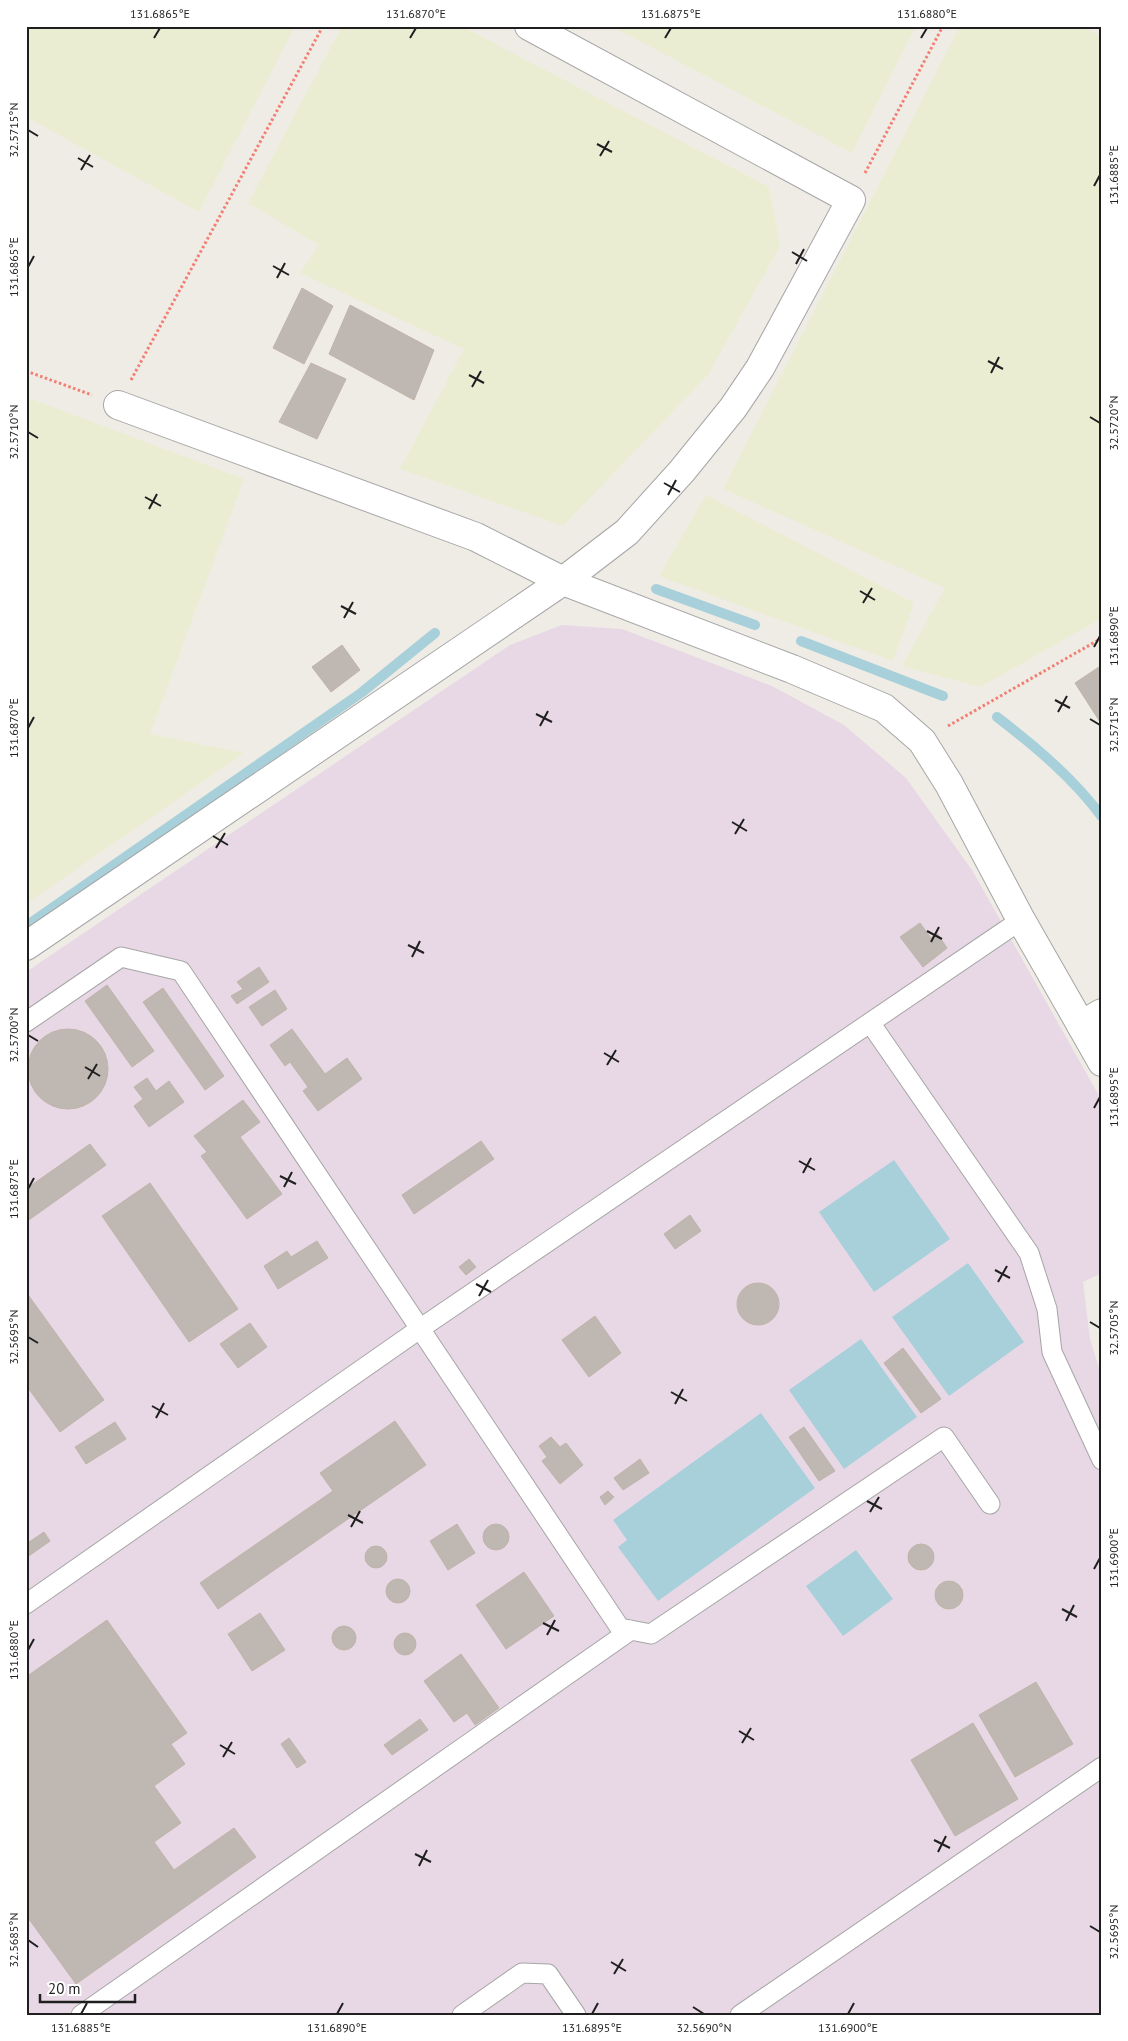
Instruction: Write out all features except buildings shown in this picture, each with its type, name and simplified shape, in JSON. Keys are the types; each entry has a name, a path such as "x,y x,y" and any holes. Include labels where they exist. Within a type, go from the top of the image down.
{"street":[{"path":"26,946 563,581 627,532 682,471 733,408 760,368 851,200 529,26"},
{"path":"118,405 476,537 563,581 792,669 884,708 922,741 949,784 1021,920 1095,1026 1102,1062"}],"lane":[{"path":"26,1604 421,1328 871,1024 1021,920"},
{"path":"26,1022 121,958 181,971 620,1628 651,1634 944,1437 990,1504"},
{"path":"871,1024 1029,1253 1047,1309 1052,1352 1102,1460"},
{"path":"81,2015 631,1630"},
{"path":"740,2015 1102,1767"},
{"path":"462,2015 522,1973 548,1974 576,2015"}],"path":[{"path":"26,371 118,405 323,26"},
{"path":"851,200 943,26"},
{"path":"922,741 1102,638"}],"shaded area":[{"path":"562,625 622,629 772,686 844,725 906,778 972,870 1102,1101 1102,1273 1083,1282 1090,1339 1102,1378 1102,2015 26,2015 26,972 510,645"}],"green space":[{"path":"26,26 295,26 199,212 26,117"},
{"path":"342,26 461,26 769,187 780,246 708,375 563,526 400,469 464,349 300,273 319,245 248,203"},
{"path":"611,26 916,26 852,153"},
{"path":"960,26 1081,26 1102,37 1102,618 980,687 902,666 945,588 723,489"},
{"path":"26,397 244,479 150,734 244,753 26,904"},
{"path":"706,495 914,603 893,661 659,576"}],"water":[{"path":"894,1160 950,1239 874,1292 819,1212"},
{"path":"968,1263 1024,1342 949,1396 892,1317"},
{"path":"861,1339 917,1417 844,1469 789,1390"},
{"path":"761,1413 815,1488 658,1601 618,1547 627,1540 613,1520"},
{"path":"856,1550 893,1599 843,1636 806,1586"}],"waterway":[{"path":"656,589 755,625"},
{"path":"26,926 361,693 435,633"},
{"path":"801,641 943,696"},
{"path":"997,717 1053,764 1079,789 1102,817"}]}
